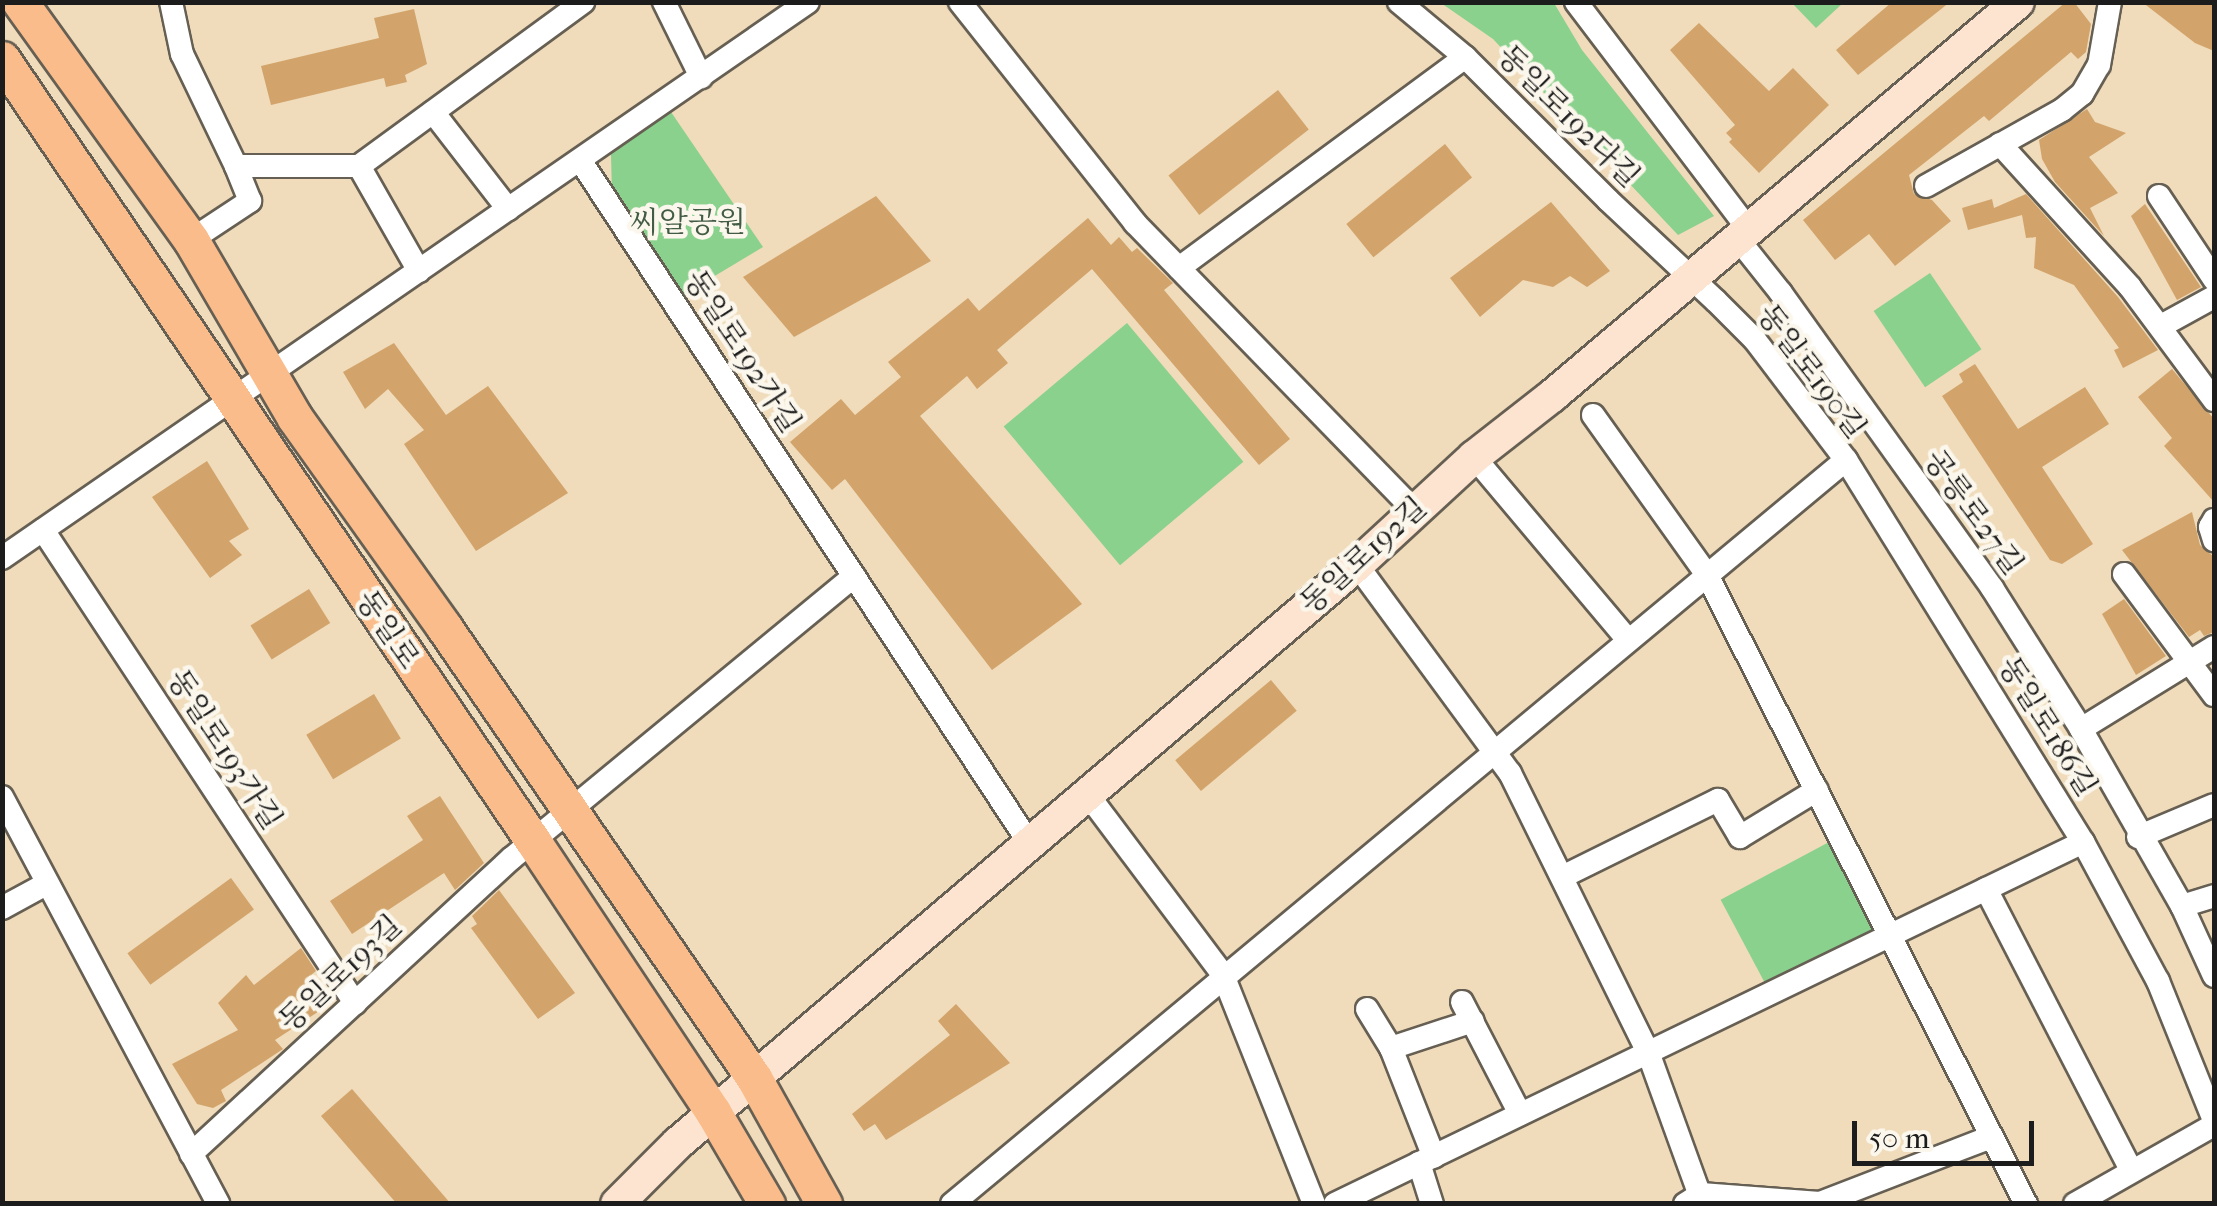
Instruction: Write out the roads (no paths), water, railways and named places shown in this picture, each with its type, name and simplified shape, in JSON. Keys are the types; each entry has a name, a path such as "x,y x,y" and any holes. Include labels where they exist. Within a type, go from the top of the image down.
{"main road":[{"name":"동일로","path":"20,2 191,240 268,374 754,1078 824,1204"},
{"name":"동일로192길","path":"638,1178 1357,566 1474,456 1552,396 2018,2"},
{"name":"동일로","path":"2,59 714,1112 766,1204"},
{"path":"594,1204 638,1178"},
{"path":"613,1204 638,1178"}],"street":[{"path":"171,2 182,54 250,200 191,240"},
{"path":"236,166 358,166 582,2"},
{"path":"664,2 701,76"},
{"path":"2,558 808,2"},
{"path":"960,2 1135,223 1415,511"},
{"name":"동일로192다길","path":"1400,2 1465,57 1594,187 1693,277"},
{"name":"공릉로27길","path":"1576,2 1992,588 2081,730 2138,837 2182,906 2214,976"},
{"path":"1926,186 2082,94 2099,66 2110,2"},
{"path":"1180,268 1465,57"},
{"path":"432,112 508,209"},
{"path":"2000,144 2161,326 2214,400"},
{"name":"동일로192가길","path":"580,160 1030,844"},
{"path":"358,166 419,270"},
{"path":"2159,196 2214,279"},
{"name":"동일로190길","path":"952,1204 1846,460 1755,340 1693,277"},
{"path":"2161,326 2214,298"},
{"path":"1593,416 1706,575 2026,1204"},
{"path":"1474,456 1628,640"},
{"name":"동일로186길","path":"1335,1204 2084,842 1846,460"},
{"path":"2214,520 2210,527 2214,540"},
{"name":"동일로193가길","path":"43,530 354,1003"},
{"path":"1357,566 1510,773 1648,1052 1696,1200 1820,1203 1991,1138"},
{"path":"2124,574 2214,695"},
{"path":"533,841 854,576"},
{"path":"2081,730 2214,647"},
{"path":"1562,877 1718,800 1740,836 1818,790"},
{"path":"1088,794 1223,975 1314,1204"},
{"path":"2,797 218,1204"},
{"path":"2138,837 2214,805"},
{"name":"동일로193길","path":"191,1154 533,841"},
{"path":"2075,1204 2214,1123 2158,981 2084,842"},
{"path":"2,908 46,884"},
{"path":"1986,890 2131,1170"},
{"path":"2182,906 2214,896"},
{"path":"1367,1009 1391,1048 1427,1160 1432,1204"},
{"path":"1391,1048 1468,1012 1520,1114"},
{"path":"1377,1204 1386,1178"}],"park label":[{"name":"씨알공원","path":"688,223"}]}
